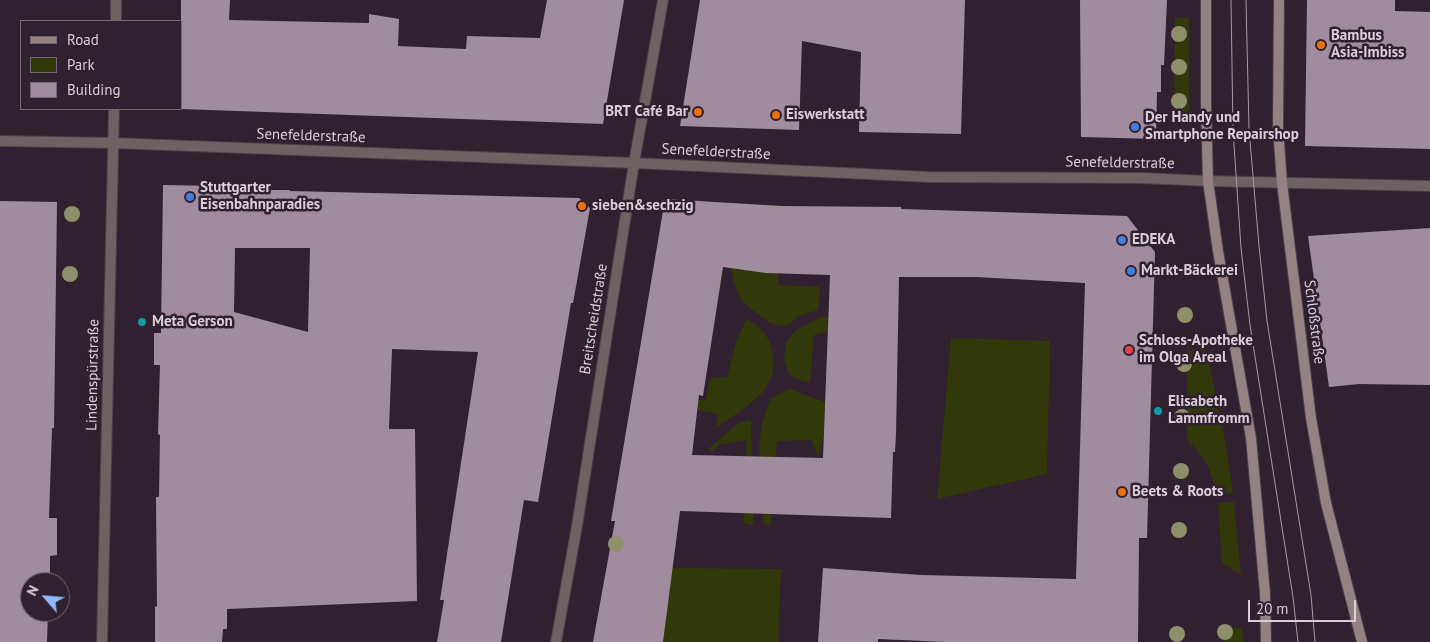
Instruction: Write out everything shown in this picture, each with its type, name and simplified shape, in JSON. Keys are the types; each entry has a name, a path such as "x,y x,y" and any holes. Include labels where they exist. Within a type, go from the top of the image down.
{"street":[{"path":"116,0 116,20"},
{"name":"Breitscheidstraße","path":"556,642 577,526 634,163 663,0"},
{"path":"1206,0 1208,181 1218,251 1251,438 1265,594 1266,642"},
{"name":"Schloßstraße","path":"1279,0 1278,128 1282,183 1311,418 1326,503 1362,642"},
{"name":"Lindenspürstraße","path":"102,642 114,110"},
{"name":"Senefelderstraße","path":"0,141 634,163 929,176 1142,178 1430,186"}],"green space":[{"path":"1175,18 1189,18 1189,117 1174,117"},
{"path":"755,205 781,205 778,285 820,287 818,310 799,316 788,325 781,326 770,323 755,312 741,300 734,283 731,268 753,271"},
{"path":"820,317 828,317 849,326 882,333 828,331 814,335 810,383 798,380 789,374 784,359 786,343 795,331"},
{"path":"747,319 760,328 769,340 774,358 772,376 763,392 749,405 716,428 718,414 688,409 637,389 705,401 711,377 727,378 737,339"},
{"path":"951,338 1050,341 1047,474 937,499"},
{"path":"1206,348 1224,436 1233,493 1218,494 1207,464 1187,440 1187,351"},
{"path":"789,389 825,402 824,432 818,458 812,440 777,441 771,526 763,523 759,447 762,424 770,399"},
{"path":"751,420 752,462 756,482 753,525 744,523 746,440 718,445 713,452 708,449 740,422"},
{"path":"1234,502 1241,575 1222,563 1218,503"},
{"path":"672,568 781,569 778,642 663,642"},
{"path":"1225,627 1242,628 1243,642 1224,642"}],"building":[{"path":"181,0 230,0 229,20 369,23 369,14 399,19 398,46 466,49 467,36 540,38 547,0 624,0 603,124 182,109"},
{"path":"700,0 965,0 961,134 859,132 861,52 802,41 799,130 680,126"},
{"path":"1080,0 1167,0 1164,65 1161,65 1161,92 1157,92 1156,139 1081,137"},
{"path":"1307,0 1395,0 1395,11 1430,12 1430,149 1305,146"},
{"path":"163,185 219,186 219,190 290,190 579,198 590,208 573,303 571,303 538,502 524,500 501,642 437,642 444,600 440,600 478,352 392,349 389,429 415,429 417,601 227,609 227,629 223,629 222,642 155,642 155,606 157,607 156,497 159,497 160,365 154,365 154,333 161,333","holes":["235,248 310,248 308,332 234,312"]},
{"path":"665,199 781,206 901,207 901,209 1127,216 1155,252 1147,538 1139,538 1138,642 946,642 878,639 878,642 818,642 823,568 921,575 1076,579 1085,283 976,277 899,277 896,434 895,452 893,452 891,518 680,511 663,642 593,642 615,521 611,521","holes":["723,267 766,273 830,275 823,458 692,455 699,395 703,396"]},
{"path":"0,201 57,202 54,428 52,428 49,518 57,518 57,555 50,556 50,572 20,572 20,622 48,622 47,642 0,642"},
{"path":"1430,228 1430,385 1359,384 1329,387 1308,236"}],"tram line":[{"path":"1231,0 1233,130 1241,248 1250,325 1293,597 1298,642"},
{"path":"1246,0 1249,129 1267,321 1311,595 1315,642"}],"place":[{"name":"Bambus Asia-Imbiss","path":"1321,45"},
{"name":"BRT Café Bar","path":"698,112"},
{"name":"Eiswerkstatt","path":"776,115"},
{"name":"Der Handy und Smartphone Repairshop","path":"1135,127"},
{"name":"Stuttgarter Eisenbahnparadies","path":"190,197"},
{"name":"sieben&sechzig","path":"582,206"},
{"name":"EDEKA","path":"1122,240"},
{"name":"Markt-Bäckerei","path":"1131,271"},
{"name":"Meta Gerson","path":"142,322"},
{"name":"Schloss-Apotheke im Olga Areal","path":"1129,350"},
{"name":"Elisabeth Lammfromm","path":"1158,411"},
{"name":"Beets & Roots","path":"1122,492"}]}
